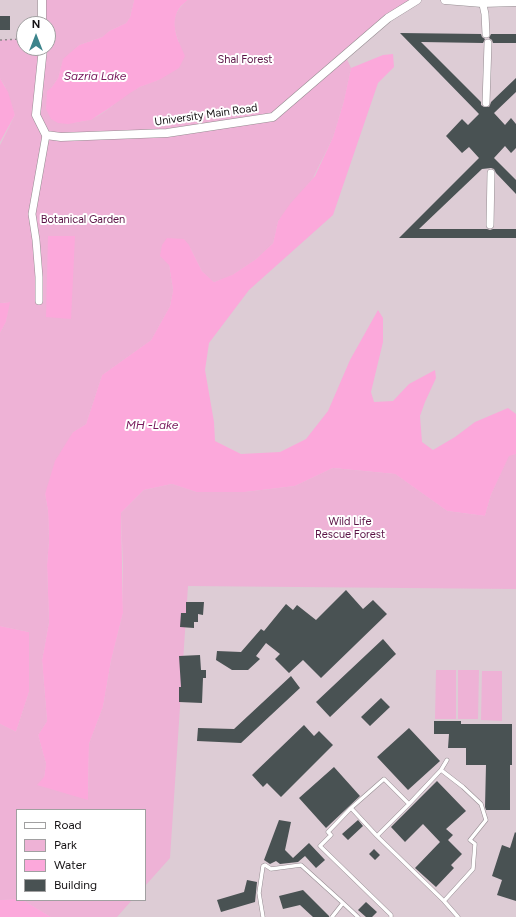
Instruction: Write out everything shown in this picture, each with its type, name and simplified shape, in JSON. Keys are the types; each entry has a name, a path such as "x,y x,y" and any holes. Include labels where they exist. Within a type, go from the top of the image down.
{"street":[{"path":"42,0 42,16"},
{"name":"University Main Road","path":"46,135 61,137 167,133 273,117 388,18 417,0"},
{"path":"445,0 516,2"},
{"path":"482,1 485,14 486,34"},
{"path":"486,102 488,43"},
{"path":"39,301 39,277 32,214 46,135 36,115 42,56"},
{"path":"490,225 491,173"}],"lane":[{"path":"377,836 441,770 447,760"},
{"path":"441,770 481,804 486,820 470,840 475,844 472,868 444,901"},
{"path":"391,917 391,915 320,846 331,835 328,832 384,779 409,804"},
{"path":"352,808 377,836 444,901 458,917"},
{"path":"263,917 259,893 263,866 265,865 271,869 301,865 358,917"},
{"path":"332,917 343,903"}],"path":[{"path":"0,40 16,39"}],"shaded area":[{"path":"0,0 516,0 516,917 0,917"}],"green space":[{"path":"42,0 134,0 130,17 126,23 109,31 102,37 79,45 63,60 58,78 51,88 58,123 71,123 92,119 107,110 130,92 159,80 179,42 175,29 176,14 188,0 417,0 345,55 351,68 343,104 333,137 313,178 278,221 273,243 256,259 229,277 214,282 202,271 184,239 169,265 173,290 170,306 151,340 102,375 86,424 73,432 45,494 48,511 49,540 47,565 49,622 42,660 47,721 38,735 46,764 44,777 88,800 89,744 103,707 111,661 123,613 121,513 144,490 172,484 196,492 245,492 295,486 333,468 395,474 447,511 485,516 491,495 509,455 516,454 516,589 188,586 170,858 146,885 146,809 16,809 16,899 0,900 0,724 16,732 29,692 29,632 0,626 0,333 6,322 9,302 0,303 0,145 15,115 5,86 0,78 0,40 16,39 16,56 56,56 56,16 42,16"},
{"path":"436,670 456,670 456,719 435,719"},
{"path":"458,670 479,670 478,719 458,719"},
{"path":"482,671 502,671 502,721 481,720"},
{"path":"25,901 131,901 117,917 51,917"}],"water":[{"name":"Sazria Lake","path":"134,0 188,0 180,8 176,15 175,21 176,33 185,56 179,68 159,80 140,87 91,120 68,124 58,123 51,119 46,109 47,91 58,78 63,59 79,45 102,37 109,31 126,23 130,17"},
{"name":"MH -Lake","path":"393,54 394,67 378,83 333,215 249,290 209,343 205,370 214,422 215,441 241,454 280,452 306,439 328,411 350,360 378,310 383,318 383,342 371,392 374,402 393,401 409,384 435,370 436,378 420,416 422,442 433,450 455,437 475,422 508,408 516,414 516,454 509,456 491,495 485,516 447,511 395,474 333,468 295,486 245,492 196,492 172,484 144,490 121,513 123,613 111,661 103,707 89,744 88,800 37,785 44,777 46,764 38,735 47,721 42,660 49,622 47,565 49,540 48,511 45,494 55,461 73,432 86,424 102,375 151,340 170,306 173,290 169,265 160,256 162,245 167,238 184,239 189,245 202,271 214,282 232,275 256,259 273,243 278,221 290,204 315,176 333,137 343,104 351,68 383,55"},
{"path":"0,78 8,92 15,115 0,142"},
{"path":"48,236 75,236 71,319 46,317"},
{"path":"10,302 6,322 0,333 0,303"},
{"path":"0,626 29,632 29,692 16,732 0,724"},
{"path":"16,899 16,901 25,901 51,917 0,917 0,900"}],"building":[{"path":"0,16 10,16 10,30 0,30"},
{"path":"400,33 481,34 485,39 483,43 421,42 481,102 481,105 484,107 489,107 491,102 516,78 516,92 494,113 505,125 511,118 516,124 516,148 511,153 505,146 494,158 516,180 516,194 494,169 482,169 419,229 516,229 516,238 399,238 479,158 469,147 462,153 446,136 462,119 468,125 479,114"},
{"path":"491,34 516,34 516,43 493,43 489,38"},
{"path":"346,590 363,609 373,600 387,614 321,678 303,660 289,673 275,659 280,654 266,643 256,656 260,659 248,670 232,670 216,660 217,651 241,652 261,629 264,631 286,604 293,610 297,605 316,620"},
{"path":"186,602 204,602 203,615 198,614 198,622 194,622 194,628 180,627 181,613 186,613"},
{"path":"383,639 396,654 330,717 316,702"},
{"path":"200,655 201,670 206,670 206,678 203,678 202,703 179,702 179,687 181,687 179,656"},
{"path":"291,676 300,688 241,743 197,741 198,728 234,729"},
{"path":"381,698 390,707 370,726 361,717"},
{"path":"434,721 461,721 461,724 512,724 510,810 486,810 486,765 466,765 466,748 448,748 449,734 434,734"},
{"path":"304,725 314,736 319,731 333,745 281,797 267,783 263,787 252,775"},
{"path":"409,728 440,761 408,790 377,757"},
{"path":"334,767 360,796 326,828 299,798"},
{"path":"437,781 466,811 446,829 453,835 448,840 462,854 451,865 454,868 436,887 415,868 440,842 423,824 405,842 391,827"},
{"path":"279,820 291,822 285,850 293,858 309,843 325,860 316,868 305,856 298,862 280,864 276,861 270,864 264,860"},
{"path":"358,820 363,826 348,840 342,834"},
{"path":"515,832 516,901 497,895 502,880 492,876 502,845 510,848"},
{"path":"374,849 380,855 375,860 369,854"},
{"path":"247,880 257,882 255,902 221,912 217,900 244,892"},
{"path":"303,890 329,917 313,917 300,905 283,909 279,896"},
{"path":"366,902 377,912 372,917 366,917 358,910"}],"park label":[{"name":"Shal Forest","path":"245,60"},
{"name":"Botanical Garden","path":"83,220"},
{"name":"Wild Life Rescue Forest","path":"350,528"}]}
